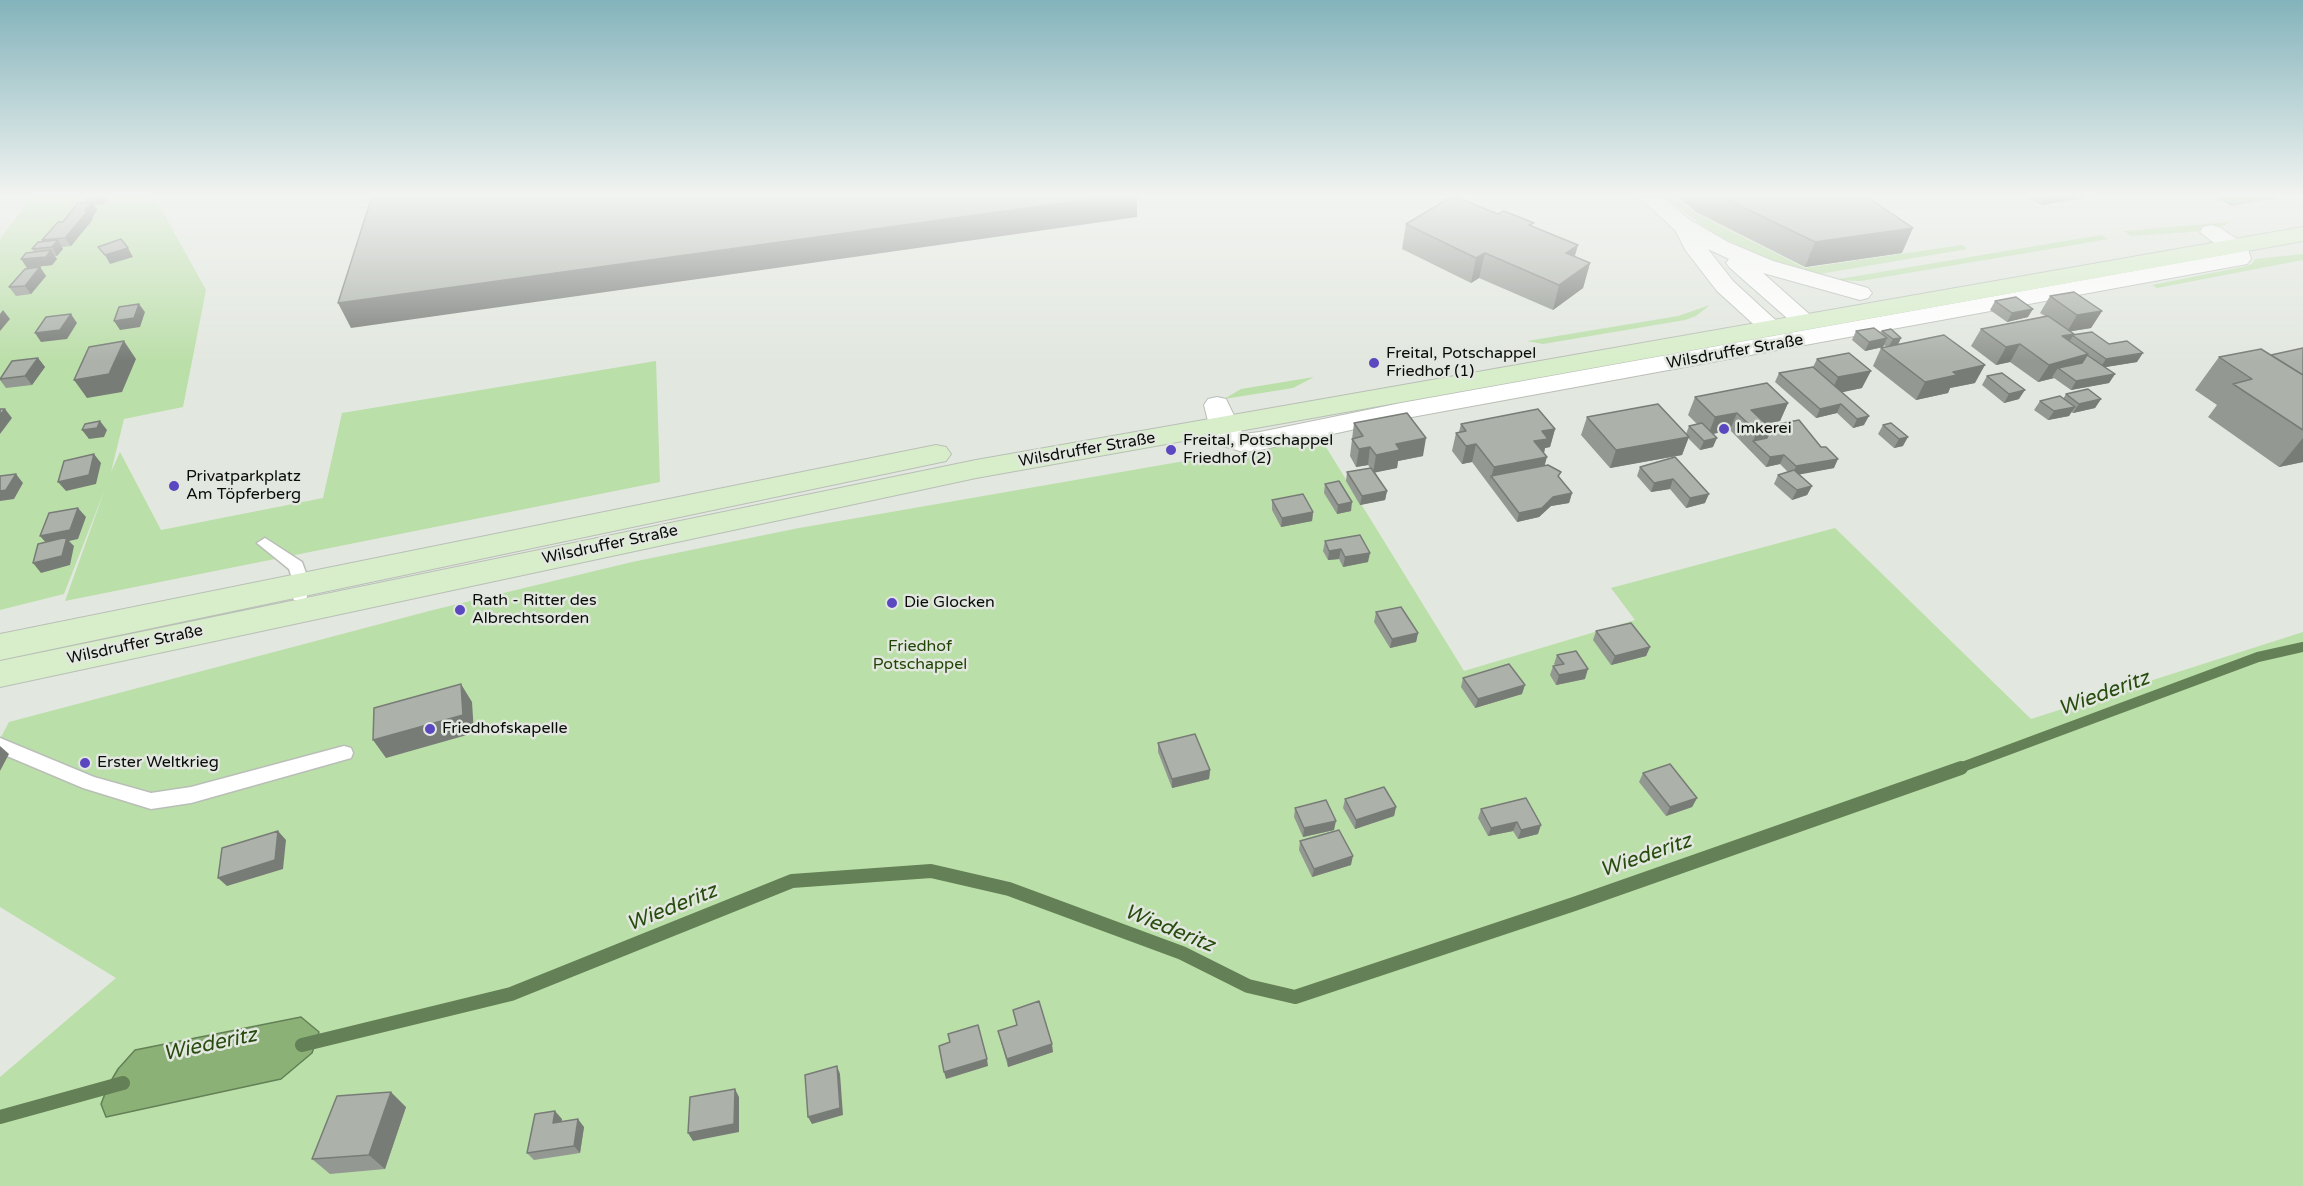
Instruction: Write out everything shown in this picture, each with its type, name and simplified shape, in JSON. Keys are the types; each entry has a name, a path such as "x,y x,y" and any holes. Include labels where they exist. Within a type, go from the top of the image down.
{"main road":[{"name":"Wilsdruffer Straße","path":"1797,314 1860,293 2079,251"},
{"name":"Wilsdruffer Straße","path":"0,674 300,597 855,469 1220,415 1384,374 1797,314 2199,251"},
{"name":"Wilsdruffer Straße","path":"0,647 300,597"}],"street":[{"path":"1697,251 1725,286 1762,319"},
{"path":"1725,251 1797,314"},
{"path":"1730,251 1765,266 1860,293"},
{"name":"Wilsdruffer Straße","path":"1220,415 1233,440 1243,443 1260,441 1401,411 2239,260 2241,256 2237,251"}],"lane":[{"path":"265,543 296,566 300,597"},
{"path":"0,745 90,783 151,801 191,795 344,753"}],"green space":[{"path":"0,251 185,251 206,290 183,407 124,419 111,472 120,452 161,530 323,498 342,413 656,361 660,482 65,601 105,489 64,594 0,610"},
{"path":"1752,251 1772,251 1805,268 1919,251 1953,251 1808,276"},
{"path":"2004,251 2036,251 1861,281 1833,280"},
{"path":"2303,254 2303,260 2157,288 2152,285 2242,267 2252,264 2255,259"},
{"path":"1710,305 1696,316 1685,320 1543,344 1527,341 1678,316"},
{"path":"1314,377 1293,388 1224,399 1241,389"},
{"name":"Friedhof Potschappel","path":"1318,434 1464,671 1635,620 1611,588 1835,528 2031,719 2303,632 2303,1186 0,1186 0,1077 116,978 0,907 0,739 9,722 433,610 632,562 799,528 1225,454 1260,451"}],"water":[{"path":"301,1017 319,1032 312,1053 281,1079 106,1117 101,1104 108,1086 118,1069 135,1050"}],"building":[{"path":"50,251 46,257 21,259 26,253"},
{"path":"102,251 117,251 105,255"},
{"path":"354,251 713,251 338,303"},
{"path":"1462,251 1568,251 1566,253 1590,263 1559,285 1485,253 1476,258"},
{"path":"40,267 25,286 9,287 25,269"},
{"path":"2074,292 2102,311 2077,315 2050,296"},
{"path":"2016,297 2033,309 2012,313 1995,301"},
{"path":"139,304 134,318 114,321 119,307"},
{"path":"71,314 60,330 35,333 46,317"},
{"path":"2048,316 2074,334 2062,336 2088,354 2049,365 2020,344 2006,347 1981,329"},
{"path":"1874,328 1887,338 1869,342 1856,331"},
{"path":"1891,329 1901,338 1893,339 1882,331"},
{"path":"2092,332 2109,344 2127,341 2143,353 2106,359 2072,335"},
{"path":"1944,335 1985,365 1953,372 1957,375 1925,382 1881,348"},
{"path":"124,341 109,374 74,380 89,347"},
{"path":"2303,348 2303,375 2271,355"},
{"path":"2261,349 2303,375 2303,430 2233,384 2252,379 2219,357"},
{"path":"1849,353 1871,371 1838,377 1817,359"},
{"path":"2087,355 2115,374 2076,381 2058,368 2082,363"},
{"path":"38,358 25,376 0,379 12,361"},
{"path":"1813,367 1869,416 1857,419 1841,404 1820,409 1779,373"},
{"path":"2002,373 2025,390 2009,394 1987,376"},
{"path":"1767,383 1788,403 1751,410 1771,429 1757,432 1737,413 1715,417 1695,397"},
{"path":"2088,389 2101,399 2079,404 2066,394"},
{"path":"2060,396 2075,407 2054,411 2040,401"},
{"path":"1658,404 1689,437 1616,450 1587,417"},
{"path":"1538,409 1555,429 1542,431 1548,439 1534,441 1547,457 1494,467 1476,444 1466,446 1456,433 1466,431 1461,424"},
{"path":"1407,413 1426,438 1396,444 1400,450 1376,455 1370,447 1359,449 1352,439 1363,436 1354,423"},
{"path":"1799,420 1821,447 1826,447 1838,459 1796,466 1784,455 1770,457 1753,441 1767,438 1771,429 1768,426"},
{"path":"100,421 97,428 82,430 85,424"},
{"path":"1702,423 1717,438 1704,441 1689,426"},
{"path":"1891,423 1908,437 1899,439 1883,425"},
{"path":"94,454 89,475 58,482 64,461"},
{"path":"1675,457 1709,494 1690,498 1673,479 1654,483 1640,467"},
{"path":"1548,465 1561,472 1558,476 1572,493 1553,497 1542,508 1519,513 1491,476"},
{"path":"1371,468 1387,491 1362,496 1347,472"},
{"path":"1794,470 1812,486 1797,490 1778,475"},
{"path":"16,474 6,490 0,491 0,476"},
{"path":"1339,481 1352,502 1338,505 1325,484"},
{"path":"1303,494 1313,512 1282,518 1272,500"},
{"path":"78,508 70,530 40,536 49,513"},
{"path":"1360,535 1370,553 1345,557 1341,549 1329,551 1325,541"},
{"path":"67,537 62,556 33,563 38,544"},
{"path":"1401,607 1418,633 1392,639 1376,612"},
{"path":"1631,623 1650,647 1615,656 1596,631"},
{"path":"1576,651 1588,669 1559,675 1553,666 1564,664 1557,655"},
{"path":"1509,664 1525,685 1478,699 1463,678"},
{"path":"461,684 463,715 373,740 374,708"},
{"path":"1195,734 1210,770 1172,779 1158,743"},
{"path":"1670,764 1697,798 1670,807 1643,773"},
{"path":"1384,787 1396,807 1356,820 1345,799"},
{"path":"1526,798 1541,825 1521,830 1517,822 1491,828 1481,809"},
{"path":"1326,800 1336,821 1304,828 1295,808"},
{"path":"1339,830 1353,856 1314,869 1300,841"},
{"path":"278,831 275,860 218,878 222,848"},
{"path":"1039,1001 1052,1044 1007,1059 998,1031 1017,1025 1013,1010"},
{"path":"978,1025 987,1059 944,1072 939,1046 950,1042 948,1034"},
{"path":"837,1066 840,1108 808,1117 805,1075"},
{"path":"735,1089 734,1124 688,1133 690,1097"},
{"path":"391,1092 369,1155 312,1159 337,1096"},
{"path":"555,1111 553,1123 578,1119 574,1146 527,1153 535,1114"}],"waterway":[{"name":"Wiederitz","path":"1957,769 2258,657 2303,647"},
{"name":"Wiederitz","path":"302,1045 511,994 792,881 931,871 1009,889 1182,953 1248,986 1295,997 1574,904 1961,768"},
{"name":"Wiederitz","path":"0,1117 123,1083"}],"place":[{"name":"Freital, Potschappel Friedhof (1)","path":"1374,363"},
{"name":"Imkerei","path":"1724,429"},
{"name":"Freital, Potschappel Friedhof (2)","path":"1171,450"},
{"name":"Privatparkplatz Am Töpferberg","path":"174,486"},
{"name":"Die Glocken","path":"892,603"},
{"name":"Rath - Ritter des Albrechtsorden","path":"460,610"},
{"name":"Friedhofskapelle","path":"430,729"},
{"name":"Erster Weltkrieg","path":"85,763"}]}
